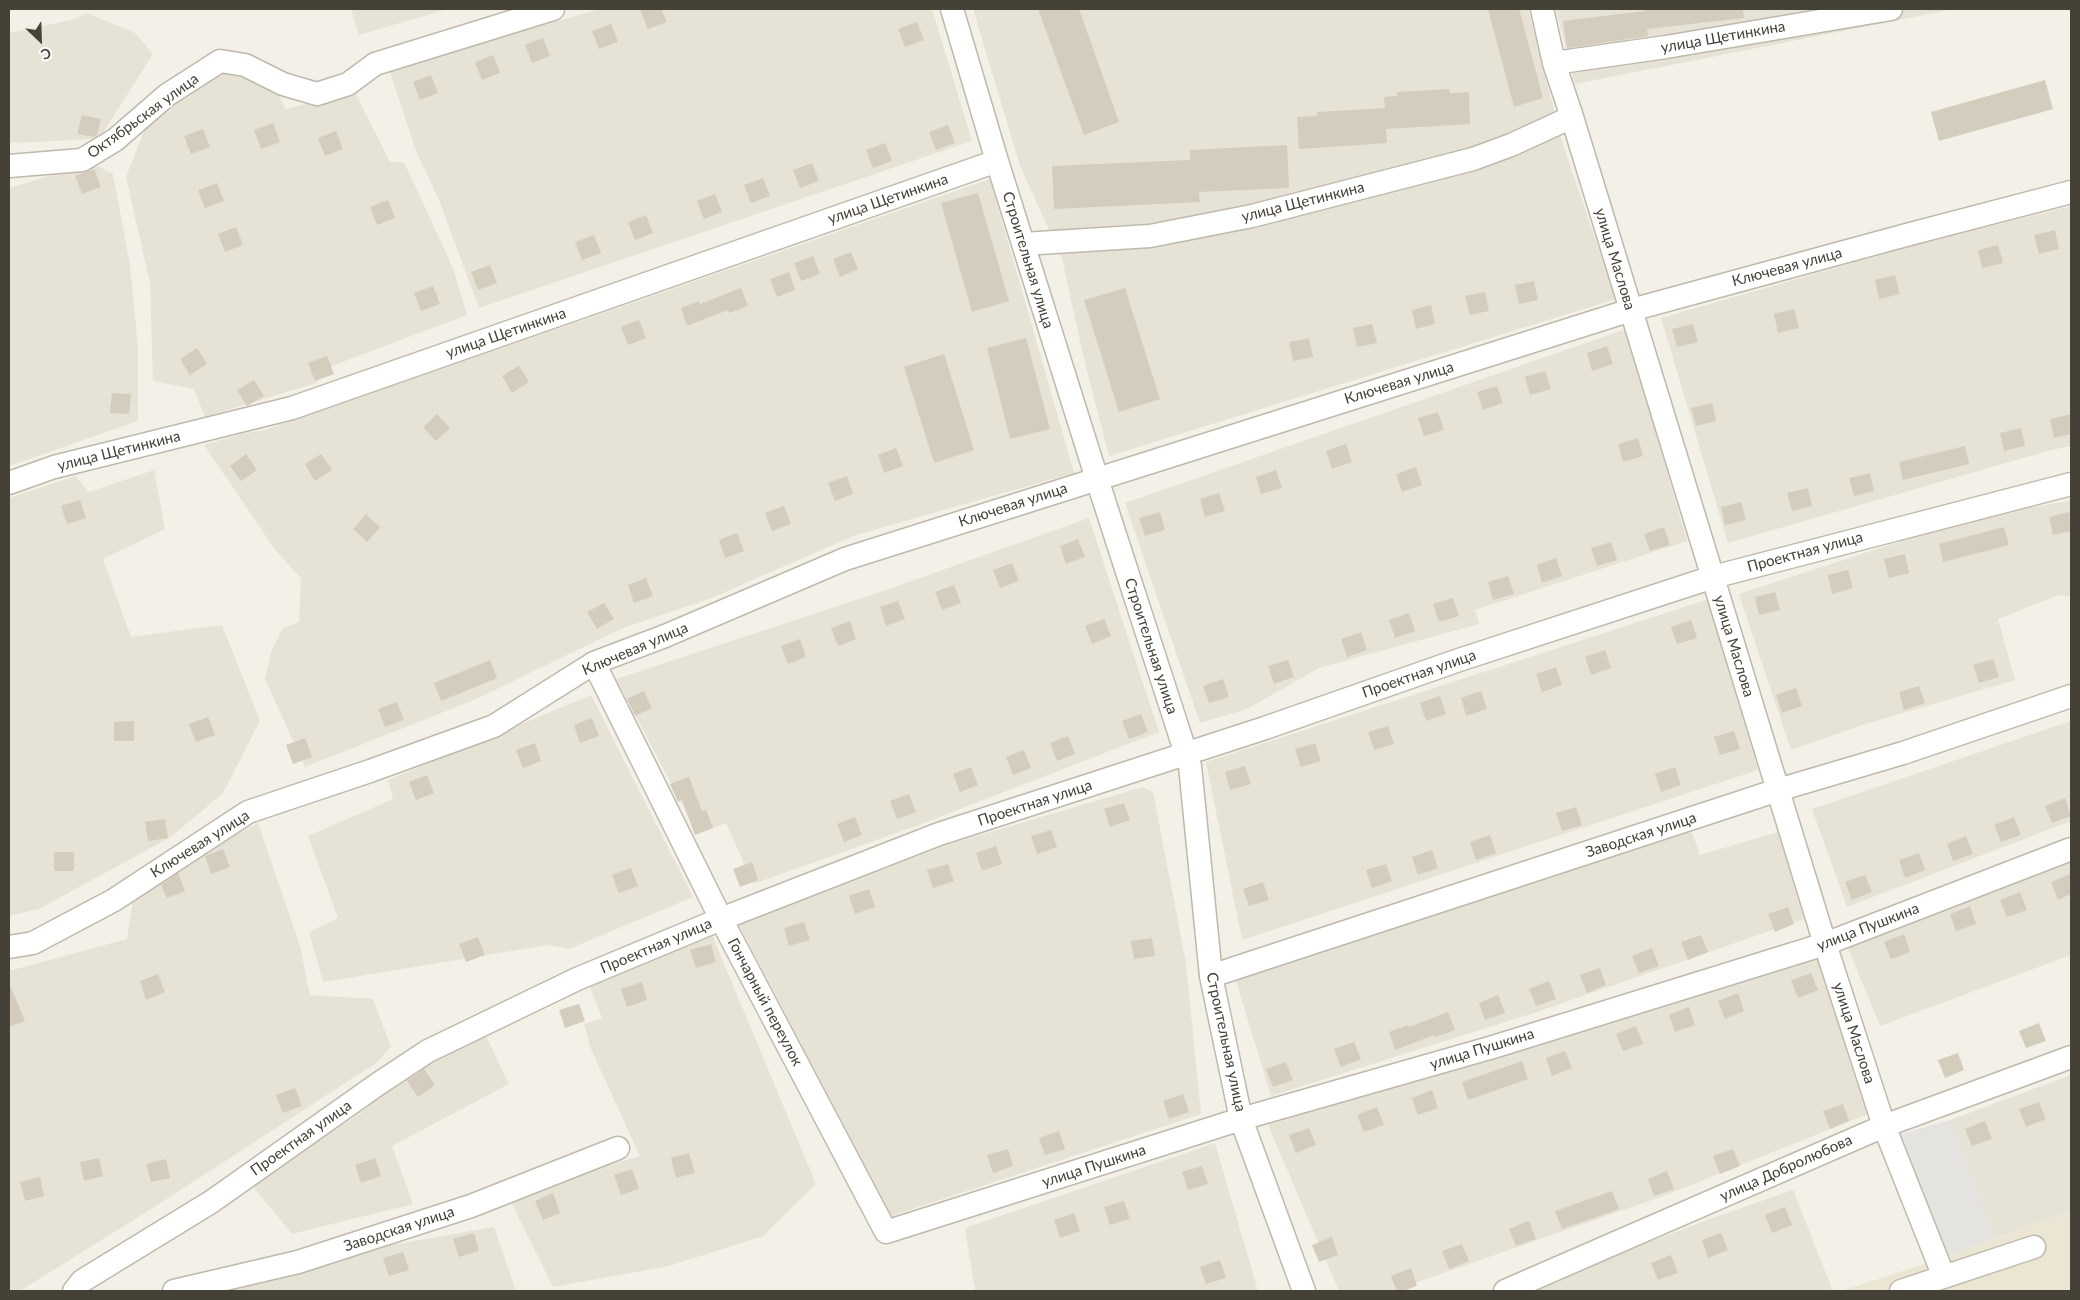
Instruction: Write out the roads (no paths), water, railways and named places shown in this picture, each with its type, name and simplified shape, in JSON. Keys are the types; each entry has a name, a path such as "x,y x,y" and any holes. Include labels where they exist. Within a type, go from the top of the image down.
{"street":[{"name":"Октябрьская улица","path":"9,166 82,160 114,140 167,95 220,61 245,65 283,84 317,94 348,84 375,64 553,9"},
{"name":"Строительная улица","path":"952,9 1023,244 1190,766 1211,976 1242,1119 1304,1291"},
{"name":"улица Маслова","path":"1542,9 1554,63 1714,577 1825,944 1884,1126 1944,1277"},
{"name":"улица Щетинкина","path":"1554,63 1666,47 1891,9"},
{"name":"улица Щетинкина","path":"1023,244 1150,236 1252,216 1473,159 1572,117"},
{"name":"улица Щетинкина","path":"9,483 54,467 292,408 997,161"},
{"name":"Ключевая улица","path":"9,947 33,943 114,900 248,812 370,771 494,726 594,663 665,636 845,559 1631,310 2071,192"},
{"name":"Проектная улица","path":"74,1291 82,1281 211,1202 378,1084 428,1052 577,979 722,918 939,834 1265,728 1459,660 1714,577 2071,484"},
{"name":"Гончарный переулок","path":"594,663 722,918 886,1232"},
{"name":"Заводская улица","path":"1211,976 1778,790 1903,753 2071,696"},
{"name":"улица Пушкина","path":"886,1232 1242,1119 1493,1047 1825,944 2071,849"},
{"name":"улица Добролюбова","path":"1506,1291 1884,1126 2071,1057"},
{"name":"Заводская улица","path":"174,1291 298,1262 471,1206 618,1148"},
{"path":"1910,1290 2034,1247"}]}
